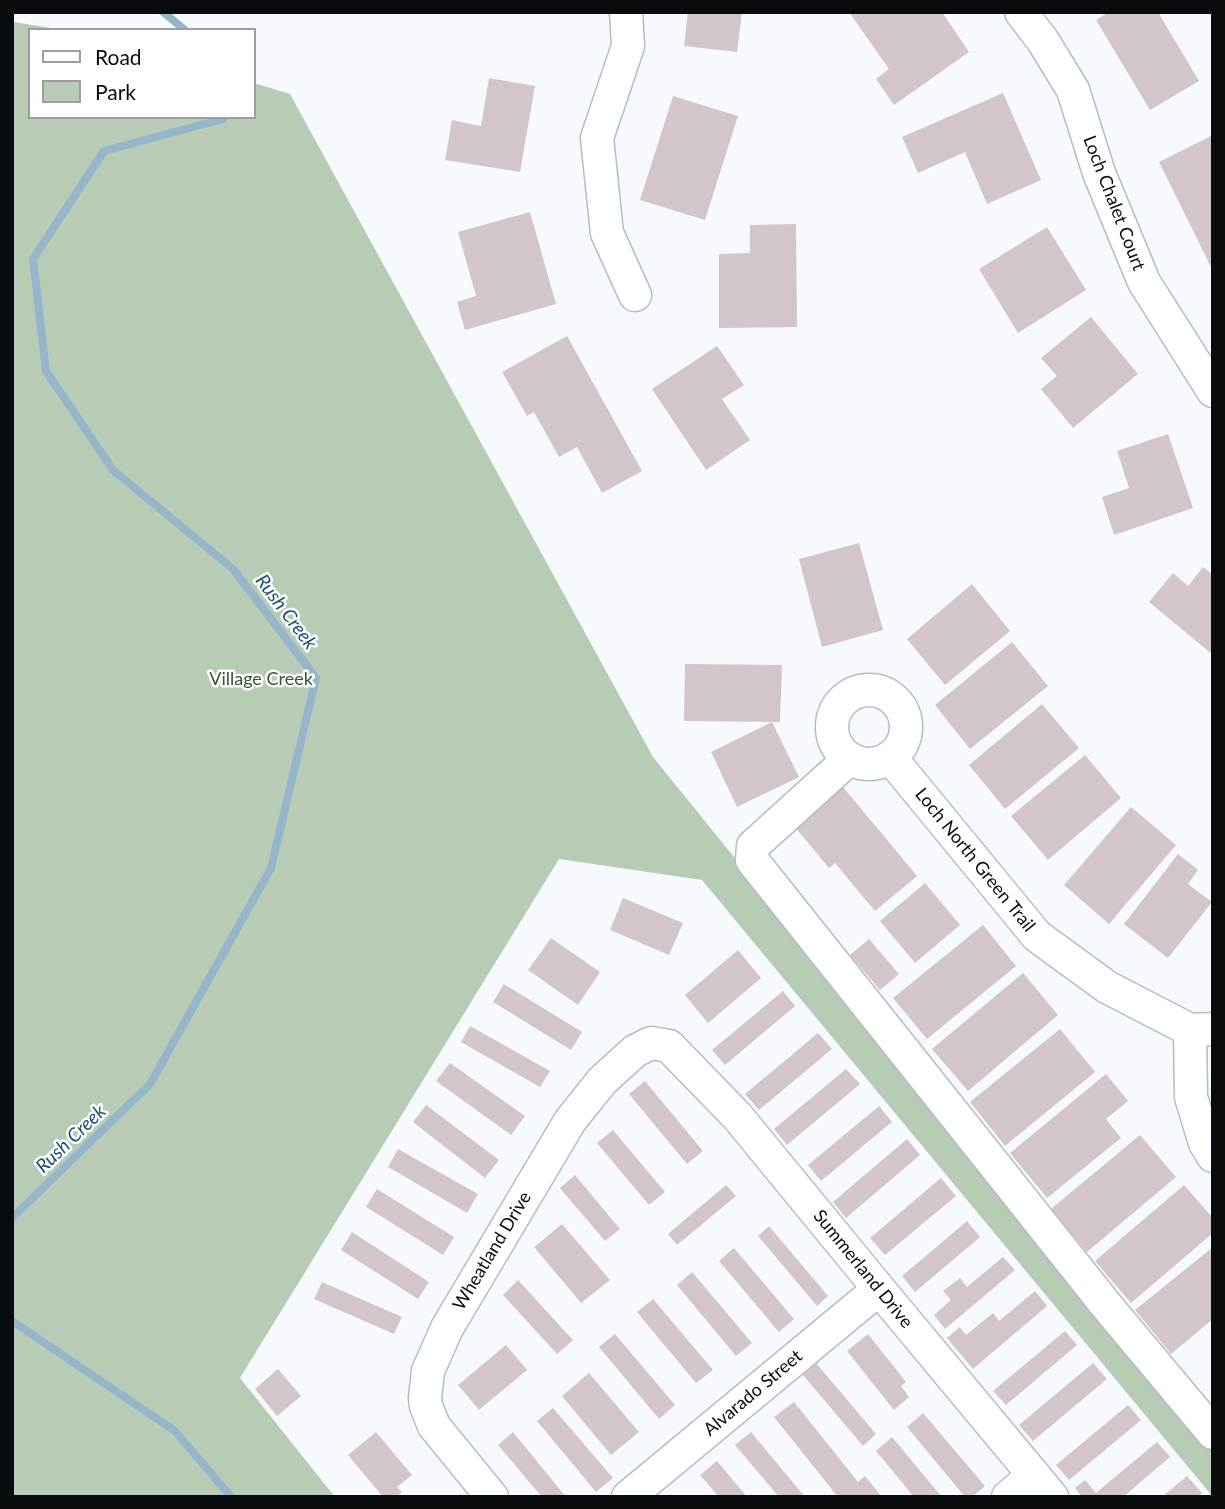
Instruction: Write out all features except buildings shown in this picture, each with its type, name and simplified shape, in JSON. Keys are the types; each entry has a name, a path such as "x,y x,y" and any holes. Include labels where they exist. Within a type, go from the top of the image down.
{"street":[{"path":"626,12 628,46 597,138 607,233 635,295"},
{"name":"Loch Chalet Court","path":"1021,12 1043,41 1073,90 1099,173 1144,282 1213,391"},
{"path":"860,691 875,691 888,696 899,705 905,719 905,733 900,747 890,757 877,763 863,764 849,759 839,749 833,736 832,722 837,708 847,697 860,691"},
{"name":"Loch North Green Trail","path":"890,757 1037,936 1107,987 1202,1030"},
{"path":"849,759 753,846 752,860 1097,1294 1213,1433"},
{"path":"1202,1030 1191,1097 1205,1143 1213,1156"},
{"name":"Wheatland Drive","path":"492,1497 435,1426 426,1406 428,1371 447,1328 570,1121 602,1082 635,1051 651,1043 669,1046"},
{"name":"Summerland Drive","path":"669,1046 737,1116 1043,1486"},
{"name":"Alvarado Street","path":"628,1497 879,1289"},
{"path":"1008,1497 1043,1486"}],"green space":[{"name":"Village Creek","path":"12,20 51,28 28,28 28,119 256,119 256,84 290,94 653,757 1213,1449 1213,1497 702,880 559,859 240,1378 335,1497 12,1497"}],"waterway":[{"name":"Rush Creek","path":"163,12 183,28"},
{"name":"Rush Creek","path":"12,1218 150,1084 271,868 316,678 233,569 113,470 46,371 33,259 104,151 223,119"},
{"path":"12,1321 175,1431 231,1497"}]}
